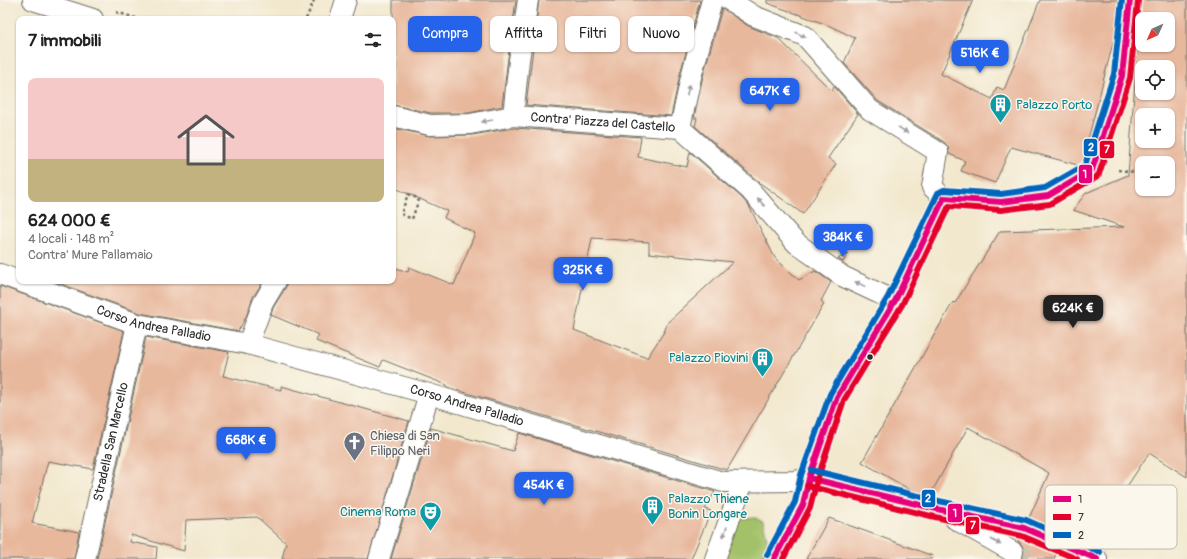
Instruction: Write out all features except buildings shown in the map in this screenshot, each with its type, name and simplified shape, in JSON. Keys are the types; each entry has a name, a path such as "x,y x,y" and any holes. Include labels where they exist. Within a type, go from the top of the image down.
{"street":[{"path":"33,0 84,16"},
{"path":"341,16 346,0"},
{"path":"513,116 519,60 528,0"},
{"path":"680,128 691,77 712,0"},
{"path":"729,0 754,16 805,36 870,110 938,152 932,187 944,198 1001,202 1048,196 1092,170 1122,76 1130,0"},
{"name":"Contra' Piazza del Castello","path":"396,117 430,125 470,124 513,116 680,128 750,190 796,243 842,276 895,301"},
{"path":"774,559 803,505 809,478 837,397 895,301 944,198"},
{"name":"Corso Andrea Palladio","path":"0,274 16,280"},
{"name":"Corso Andrea Palladio","path":"27,284 137,324 248,344 429,394 723,482 795,481 809,478 937,509 1024,528"},
{"path":"248,344 263,303 274,284"},
{"name":"Stradella San Marcello","path":"85,559 137,324"},
{"path":"379,559 429,394"},
{"path":"715,559 743,482"},
{"name":"Corso Andrea Palladio","path":"937,509 1013,552"},
{"path":"1073,549 1097,559"}],"path":[{"path":"307,16 314,0"},
{"path":"1111,170 1135,172"},
{"path":"408,194 419,199 412,218 401,214 408,194"}],"green space":[{"path":"754,517 763,521 768,543 760,559 721,559 735,519"}],"tunnel":[{"path":"1024,528 1045,537"},
{"path":"1013,552 1028,559"}],"transit line":[{"name":"2","path":"767,555 795,502 801,475 830,394 888,297 938,193 944,190 1001,194 1045,188 1085,165 1114,74 1122,0"},
{"name":"1","path":"774,559 803,505 809,478 837,397 895,301 944,198 1001,202 1048,196 1092,170 1122,76 1130,0"},
{"name":"7","path":"783,559 810,508 817,480 844,400 902,305 949,206 1001,210 1050,204 1099,174 1130,78 1138,1"},
{"name":"2","path":"811,470 939,501 1026,520 1045,528"},
{"name":"1","path":"809,478 937,509 1024,528 1045,537"},
{"name":"7","path":"807,486 935,517 1022,536 1045,546"},
{"name":"7","path":"1053,549 1077,559"},
{"name":"1","path":"1073,549 1097,559"},
{"name":"2","path":"1093,549 1100,552"}],"place":[{"name":"Palazzo Porto","path":"1001,124"},
{"name":"Palazzo Piovini","path":"763,378"},
{"name":"Chiesa di San Filippo Neri","path":"355,462"},
{"name":"Palazzo Thiene Bonin Longare","path":"652,526"},
{"name":"Cinema Roma","path":"431,532"}]}
